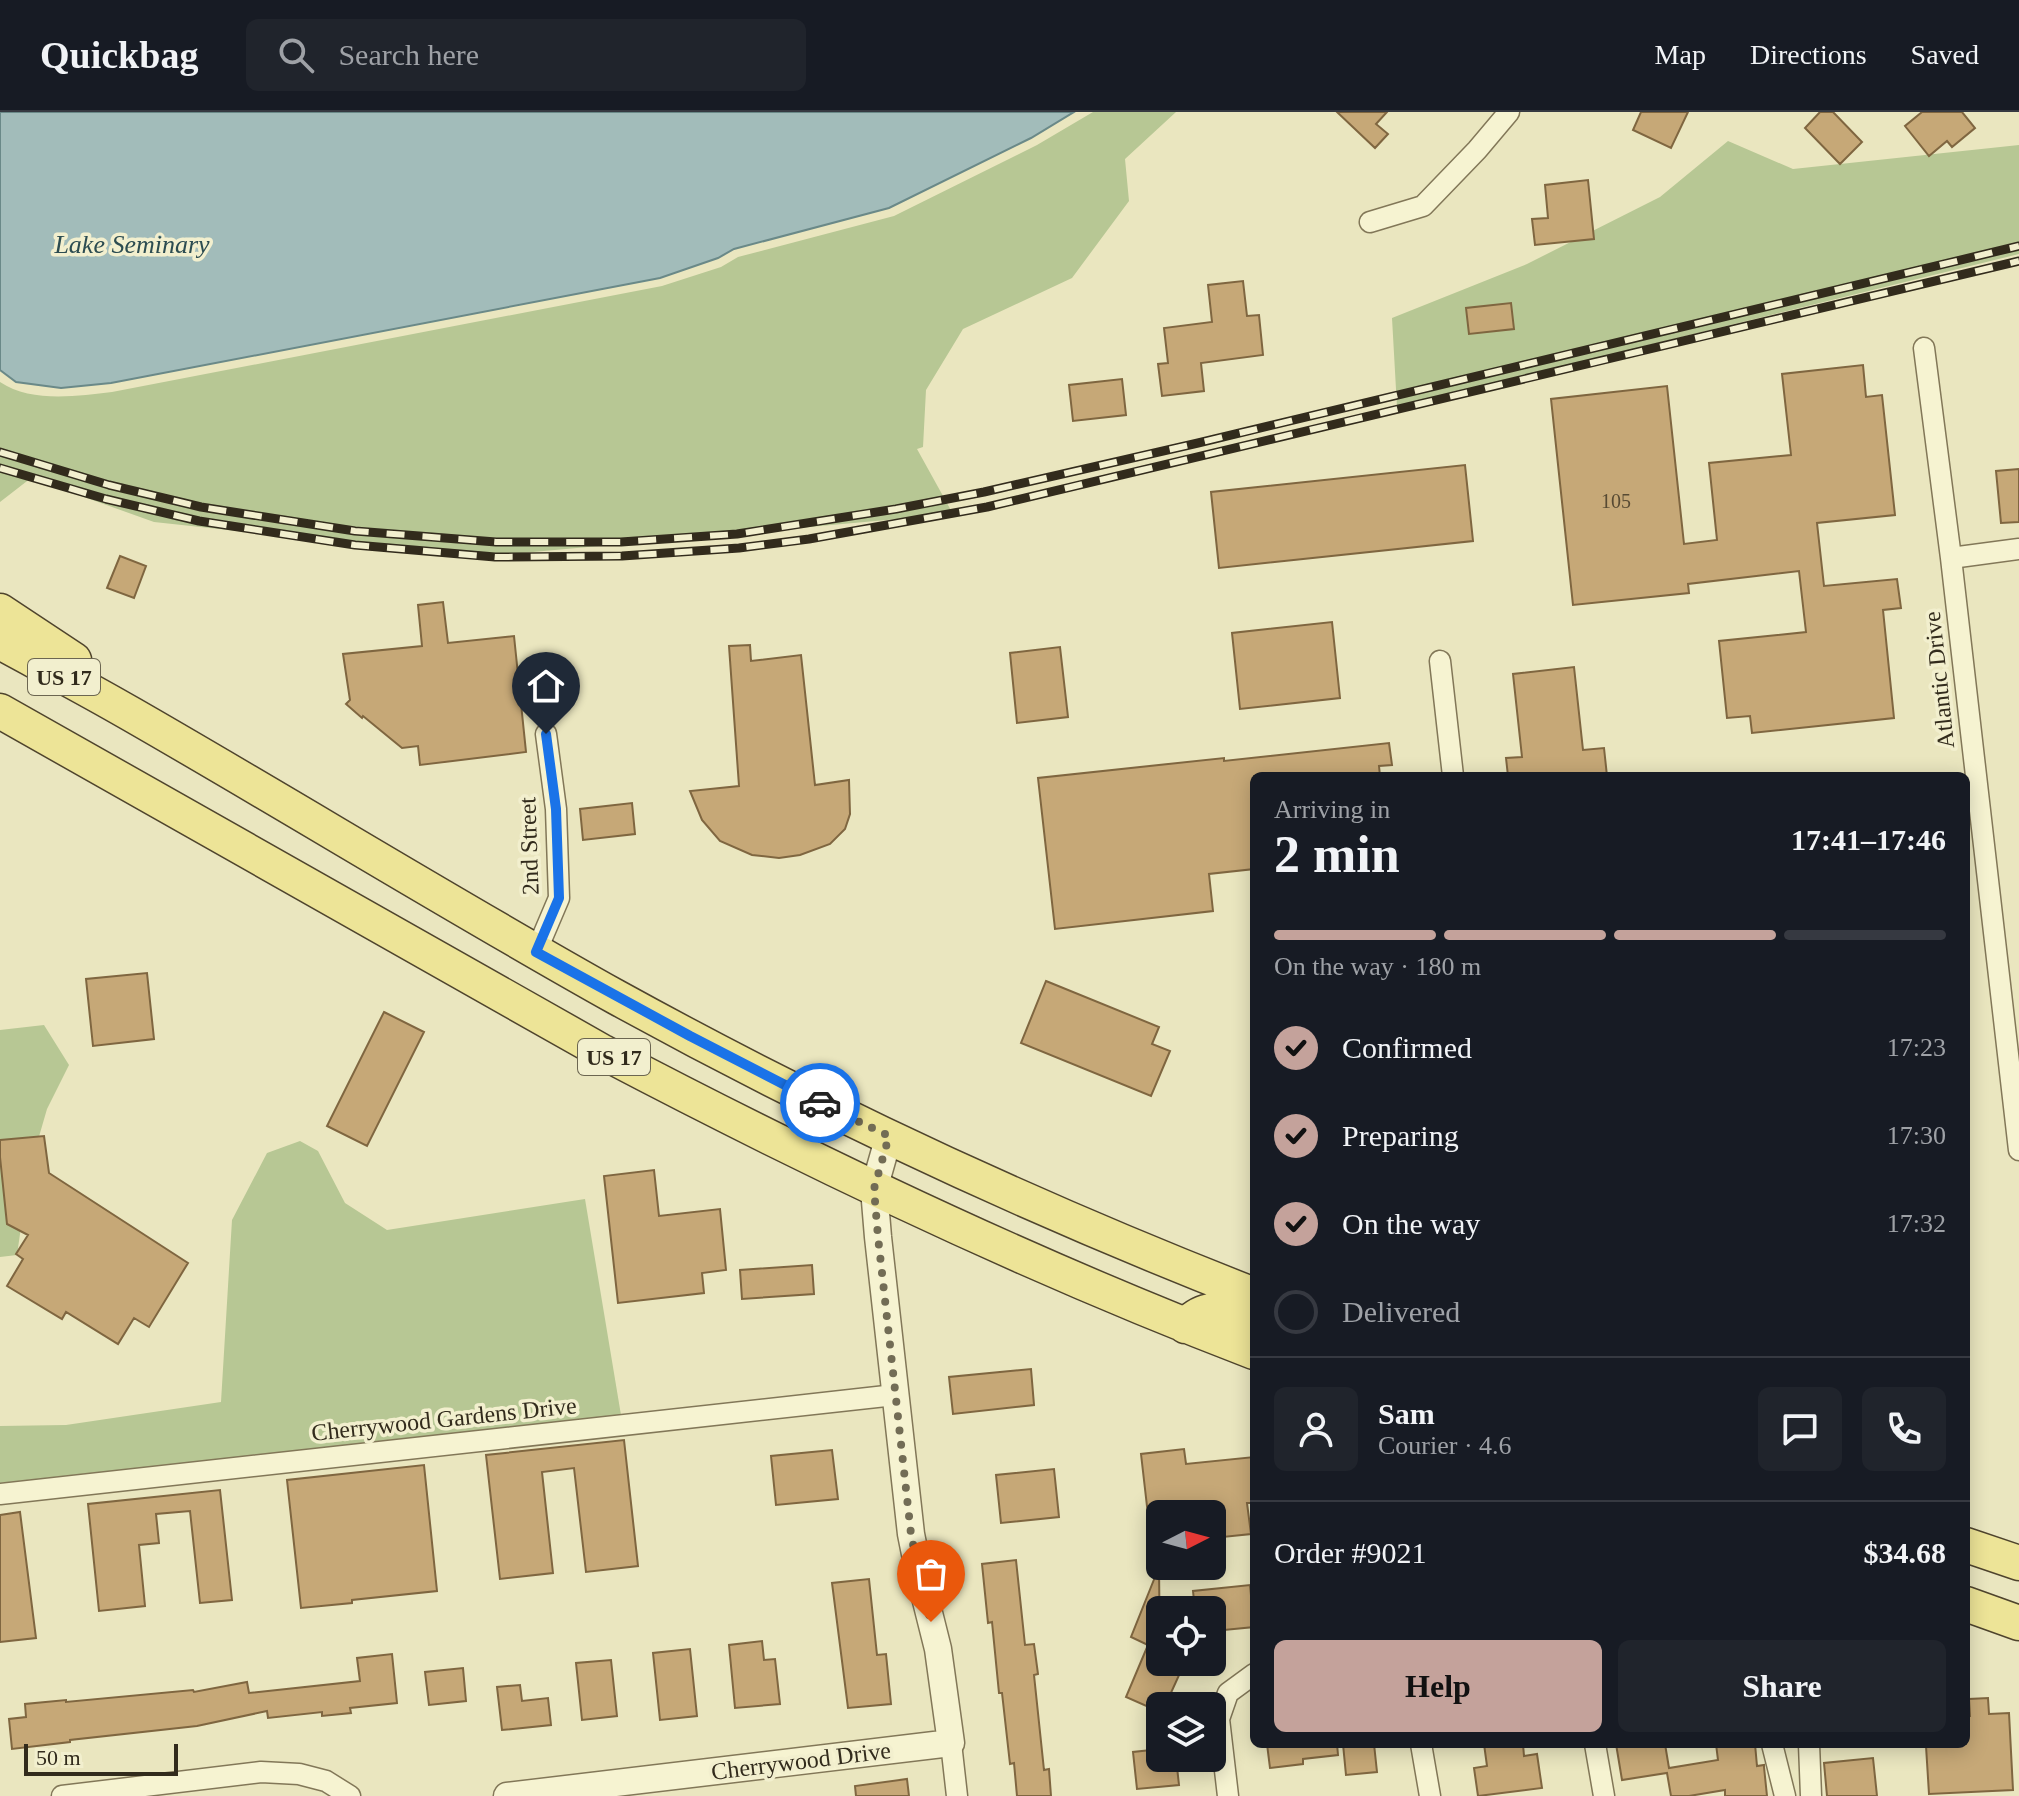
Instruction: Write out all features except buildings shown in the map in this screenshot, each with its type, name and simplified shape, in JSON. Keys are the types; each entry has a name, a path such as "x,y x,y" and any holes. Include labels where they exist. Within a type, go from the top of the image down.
{"main road":[{"path":"0,611 93,672 129,712"},
{"name":"US 17","path":"0,642 129,712 536,952 727,1055 889,1136 1065,1218 1250,1293"},
{"name":"US 17","path":"3,714 601,1051 770,1138 1044,1267 1250,1350"},
{"path":"1185,1326 1196,1314 1210,1311 1250,1320"},
{"path":"1970,1546 2019,1563"},
{"path":"1970,1605 2019,1623"}],"street":[{"path":"1370,222 1423,206 1509,112"},
{"name":"Atlantic Drive","path":"1924,348 2019,1150"},
{"path":"1951,558 2019,549"},
{"path":"1440,661 1453,772"},
{"name":"2nd Street","path":"536,952 559,898 556,809 546,734"},
{"path":"889,1136 874,1189 895,1395 911,1534 938,1649 957,1796"},
{"name":"Cherrywood Gardens Drive","path":"0,1494 895,1395"},
{"path":"1228,1796 1219,1719 1228,1693 1250,1677"},
{"name":"Cherrywood Drive","path":"507,1796 644,1788 951,1743"},
{"path":"1422,1748 1430,1796"},
{"path":"1596,1748 1604,1796"},
{"path":"1773,1748 1785,1796"},
{"path":"1809,1748 1811,1796"},
{"path":"62,1796 261,1772 313,1777 350,1796"}],"green space":[{"path":"1093,112 1176,112 1125,159 1129,201 1072,278 963,329 926,390 923,447 917,449 953,514 478,557 154,522 31,478 0,502 0,382 12,389 40,395 112,392 662,286 721,267 738,257 894,216 1037,145"},
{"path":"1728,141 1793,169 2019,145 2019,254 1397,407 1392,318 1527,264 1660,197"},
{"path":"44,1025 69,1065 47,1109 29,1171 17,1255 0,1257 0,1030"},
{"path":"300,1141 318,1151 345,1203 387,1230 585,1199 621,1415 0,1483 0,1426 66,1425 221,1402 232,1220 267,1153"}],"water":[{"name":"Lake Seminary","path":"0,112 1074,112 1031,138 889,208 734,249 718,258 660,278 111,383 61,388 16,382 0,370"}],"railway":[{"path":"0,452 109,485 201,507 355,531 496,542 621,542 737,534 984,492 2019,246"},
{"path":"0,468 106,499 199,521 355,545 495,557 622,556 739,548 809,539 987,507 2019,261"}],"way so far":[{"path":"820,1103 889,1136 874,1189 878,1237 911,1534 931,1622"}],"route":[{"path":"546,734 556,809 559,898 536,952 820,1103"}]}
